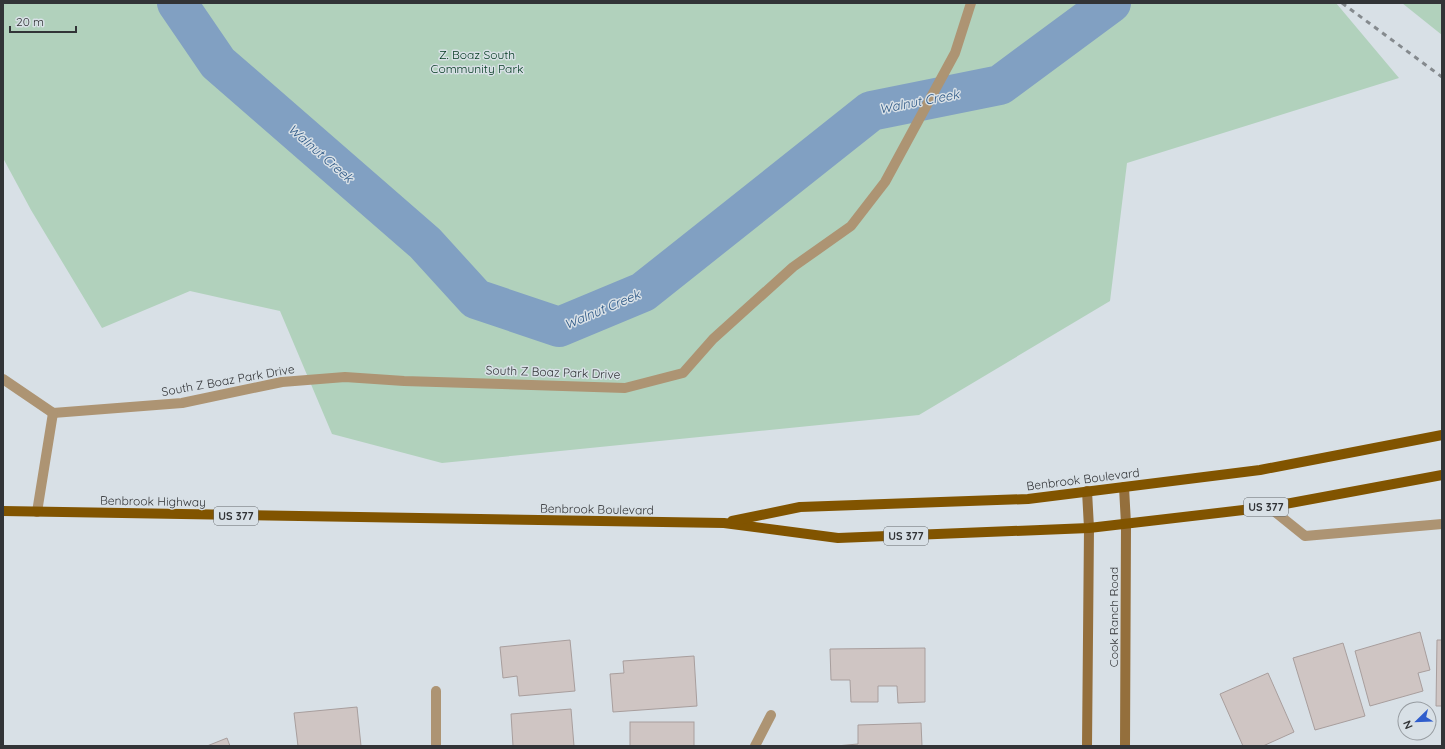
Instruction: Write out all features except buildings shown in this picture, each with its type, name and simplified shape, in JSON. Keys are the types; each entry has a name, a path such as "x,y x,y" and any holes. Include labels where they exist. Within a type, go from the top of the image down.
{"main road":[{"name":"Benbrook Boulevard","path":"724,523 800,507 1028,499 1260,470 1442,436"},
{"name":"Benbrook Boulevard","path":"470,520 724,523 838,538 1089,528 1269,507 1442,475"},
{"name":"Benbrook Highway","path":"3,511 470,520"}],"street":[{"name":"South Z Boaz Park Drive","path":"53,413 182,403 282,382 345,377 404,381 625,388 683,373 713,339 793,267 851,226 885,182 940,83 955,53 971,3"},
{"path":"3,379 53,413 37,512"},
{"name":"Cook Ranch Road","path":"1124,487 1126,524 1125,746"},
{"name":"Cook Ranch Road","path":"1086,746 1089,528 1087,491"},
{"path":"1269,507 1305,536 1442,524"},
{"path":"436,691 436,746"},
{"path":"755,746 771,715"}],"green space":[{"name":"Z. Boaz South Community Park","path":"3,3 1336,3 1399,78 1127,163 1110,301 919,415 442,463 332,434 280,311 190,291 102,328 31,210 3,158"},
{"path":"1402,3 1442,3 1442,35"}],"waterway":[{"name":"Walnut Creek","path":"177,3 218,63 425,243 476,299 559,327 643,292 871,111 1000,85 1111,3"}],"railway":[{"path":"1342,3 1442,77"}]}
